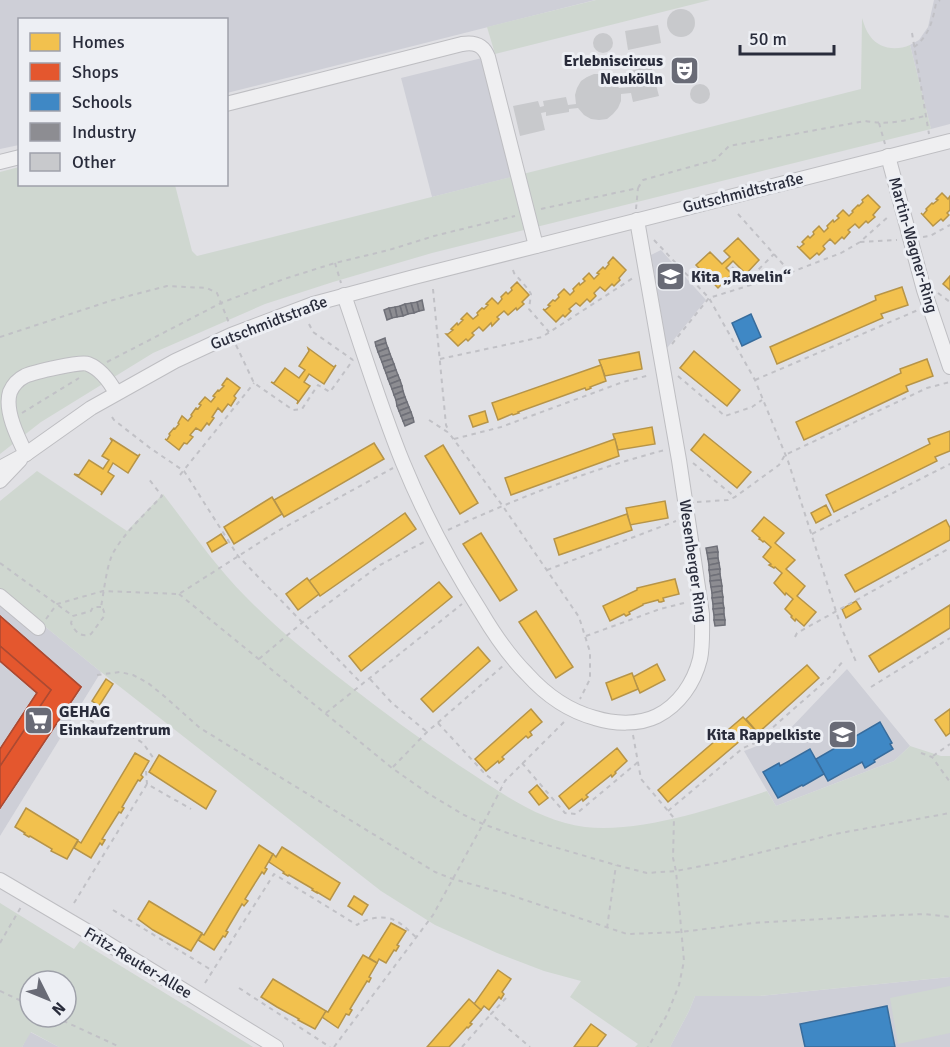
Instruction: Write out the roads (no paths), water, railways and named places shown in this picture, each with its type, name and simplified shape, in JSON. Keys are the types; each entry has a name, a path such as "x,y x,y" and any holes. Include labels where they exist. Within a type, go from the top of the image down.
{"street":[{"path":"228,103 462,44 477,44 484,49 488,57 536,246"},
{"name":"Gutschmidtstraße","path":"0,468 26,454 116,393 175,361 231,335 302,308 344,295 950,141"},
{"name":"Martin-Wagner-Ring","path":"888,156 929,306 950,367"},
{"path":"0,162 18,158"},
{"name":"Wesenberger Ring","path":"344,295 403,462 437,535 471,597 513,658 537,685 560,702 588,716 605,721 630,722 654,718 677,701 694,675 700,659 702,614 678,454 637,220"},
{"path":"26,454 11,420 9,404 9,394 14,384 24,376 86,363 96,368 110,382 116,393"},
{"name":"Gutschmidtstraße","path":"0,481 26,454"},
{"path":"0,596 38,628"},
{"name":"Fritz-Reuter-Allee","path":"0,880 276,1047"}],"place":[{"name":"Erlebniscircus Neukölln","path":"684,70"},
{"name":"Kita „Ravelin“","path":"670,277"},
{"name":"GEHAG Einkaufzentrum","path":"38,721"},
{"name":"Kita Rappelkiste","path":"842,735"}]}
